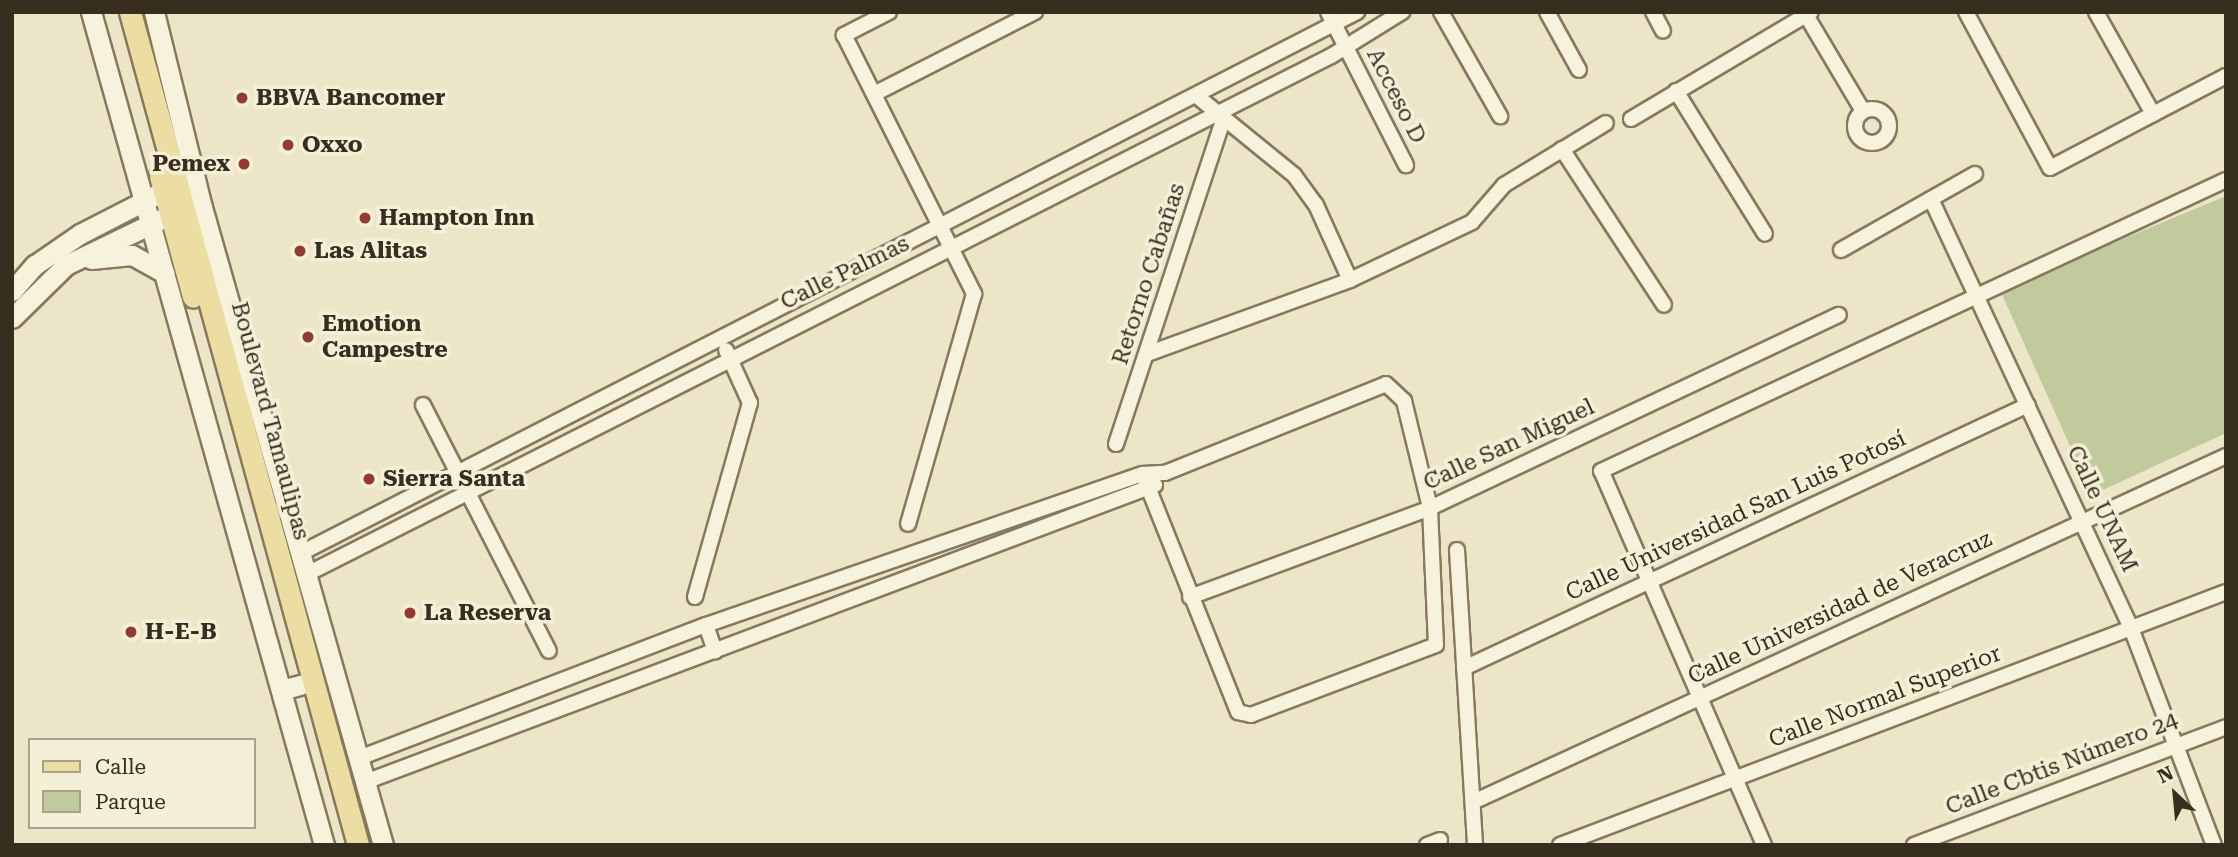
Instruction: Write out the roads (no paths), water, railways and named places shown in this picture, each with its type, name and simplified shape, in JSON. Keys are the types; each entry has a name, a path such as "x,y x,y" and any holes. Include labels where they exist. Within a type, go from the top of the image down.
{"main road":[{"name":"Boulevard Tamaulipas","path":"115,12 178,185"},
{"name":"Boulevard Tamaulipas","path":"130,12 161,84 178,185 177,214 290,687 343,845"},
{"name":"Boulevard Tamaulipas","path":"177,214 258,440 358,845"}],"street":[{"path":"91,12 144,201"},
{"path":"154,12 161,84"},
{"path":"889,12 844,35 974,294 908,524"},
{"path":"874,94 1035,12"},
{"name":"Calle Palmas","path":"301,553 1198,97 1331,19 1356,12"},
{"name":"Calle Palmas","path":"307,574 729,356 1221,116 1346,47 1402,12"},
{"path":"1441,12 1500,116"},
{"path":"1547,12 1579,70"},
{"path":"1653,12 1663,31"},
{"path":"1966,12 2050,168 2226,76"},
{"path":"2096,12 2154,114"},
{"path":"1631,119 1808,14 1863,111"},
{"name":"Acceso D","path":"1331,19 1406,165"},
{"path":"1676,92 1765,234"},
{"path":"1198,97 1294,175 1316,205 1350,280"},
{"name":"Retorno Cabañas","path":"1116,444 1221,116"},
{"path":"1147,354 1350,280 1472,222 1504,185 1606,123"},
{"path":"1562,149 1664,305"},
{"path":"1841,250 1975,174"},
{"path":"1764,845 1739,777 1601,471 1975,292 2226,180"},
{"path":"12,290 57,249 178,185"},
{"name":"Calle UNAM","path":"1931,199 2084,522 2131,628 2178,745 2214,845"},
{"path":"144,201 177,214"},
{"path":"12,317 66,265 177,214"},
{"path":"177,214 164,273 290,687 324,845"},
{"path":"66,265 123,255 164,273"},
{"name":"Calle San Miguel","path":"1190,597 1430,508 1839,315"},
{"path":"695,597 750,403 721,339"},
{"path":"359,758 706,625 1143,474 1165,474 1386,384 1404,401 1430,508 1436,645 1251,715 1231,705 1143,474"},
{"path":"423,405 549,651"},
{"name":"Calle Universidad San Luis Potosí","path":"1464,668 2028,405"},
{"path":"258,440 301,553 383,845"},
{"name":"Calle Universidad de Veracruz","path":"1473,802 2226,456"},
{"path":"365,782 1150,492 1165,474"},
{"path":"1457,550 1475,845"},
{"path":"901,558 905,583"},
{"name":"Calle Normal Superior","path":"1560,845 2226,592"},
{"path":"706,625 715,651"},
{"path":"515,697 526,721"},
{"name":"Calle Cbtis Número 24","path":"1914,845 2226,727"}],"place":[{"name":"BBVA Bancomer","path":"242,98"},
{"name":"Oxxo","path":"288,145"},
{"name":"Pemex","path":"244,164"},
{"name":"Hampton Inn","path":"365,218"},
{"name":"Las Alitas","path":"300,251"},
{"name":"Emotion Campestre","path":"308,337"},
{"name":"Sierra Santa","path":"369,479"},
{"name":"La Reserva","path":"410,613"},
{"name":"H-E-B","path":"131,632"}]}
